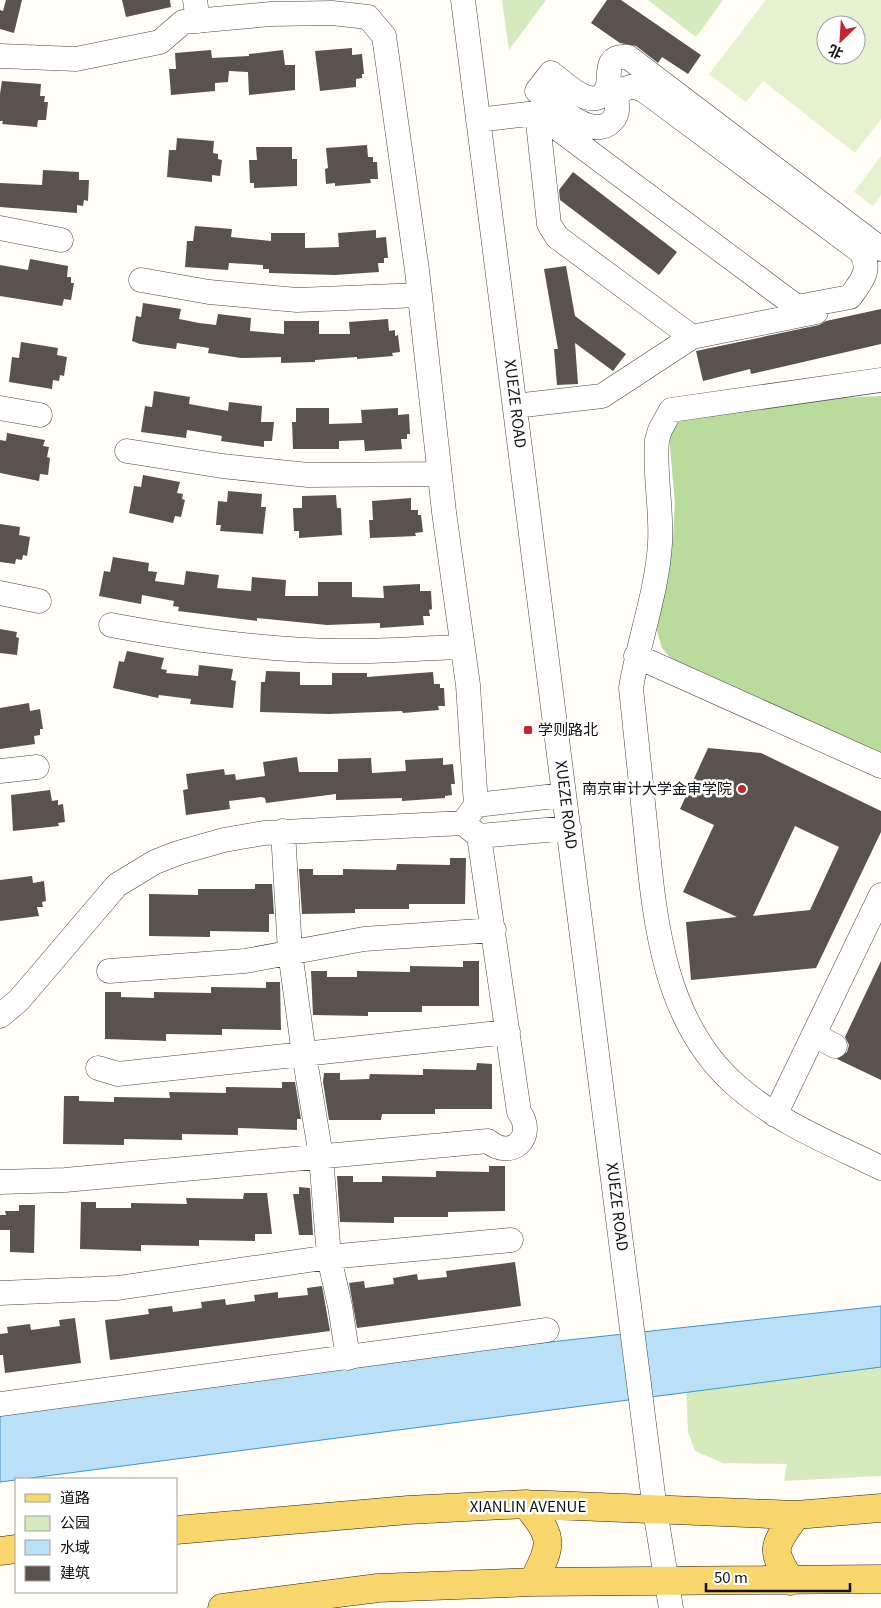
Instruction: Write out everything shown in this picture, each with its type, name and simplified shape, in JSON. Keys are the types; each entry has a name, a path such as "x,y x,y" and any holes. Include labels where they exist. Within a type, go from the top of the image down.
{"main road":[{"name":"XIANLIN AVENUE","path":"178,1530 408,1510 526,1504 796,1515 881,1508"},
{"path":"526,1504 545,1528 548,1552 533,1582"},
{"path":"791,1581 777,1560 777,1550 778,1541 796,1515"},
{"path":"0,1551 15,1549"},
{"path":"222,1608 378,1588 533,1582 881,1580"}],"street":[{"name":"XUEZE ROAD","path":"463,0 647,1447 671,1608"},
{"path":"0,56 76,59 160,42 197,10 271,14 332,13 368,17 384,36 420,295 439,474 468,685 473,821 494,930 520,1112 526,1124 526,1132 519,1144 506,1149 493,1146 488,1141 66,1180 0,1182"},
{"path":"478,120 537,113 797,307 850,297 865,277 864,257 860,251 645,91 633,86 622,90 616,99 618,109 614,119 605,126 594,127 579,123 537,91 551,73 582,97 598,98 608,86 607,75 610,64 617,58 628,57 881,249"},
{"path":"537,113 549,224 557,237 692,337"},
{"path":"0,228 61,240"},
{"path":"515,406 602,396 692,337 854,304 881,270"},
{"path":"141,280 209,292 297,300 420,295"},
{"path":"881,380 671,410 660,430 658,440 661,515 659,553 652,600 636,656 631,688 654,917 670,978 694,1037 715,1065 738,1087 775,1115 881,1168"},
{"path":"0,408 40,415"},
{"path":"127,451 222,466 308,475 439,474"},
{"path":"0,593 38,601"},
{"path":"111,625 175,637 280,648 337,651 462,647"},
{"path":"636,656 881,766"},
{"path":"0,771 36,767"},
{"path":"473,821 564,794"},
{"path":"0,1016 18,1000 117,885 135,872 178,852 224,840 283,831 473,821 569,828"},
{"path":"283,831 290,952 321,1156 329,1257 340,1306 348,1358"},
{"path":"775,1115 881,895"},
{"path":"109,971 245,961 364,939 494,930"},
{"path":"98,1068 118,1074 508,1032"},
{"path":"814,1035 835,1046"},
{"path":"0,1293 118,1288 329,1257 511,1240"},
{"path":"0,1404 547,1330"}],"green space":[{"path":"502,0 546,0 509,50"},
{"path":"648,0 723,0 696,37"},
{"path":"766,0 881,0 881,119 855,153 763,81 746,102 709,74"},
{"path":"881,156 881,195 873,206 854,192"},
{"path":"881,396 881,753 672,660 662,648 657,631 673,537 675,503 669,436 673,427 685,418 793,400"},
{"path":"881,1366 881,1476 784,1481 787,1464 723,1463 695,1451 688,1432 686,1386"}],"water":[{"path":"881,1306 881,1367 31,1478 15,1478 15,1480 0,1482 0,1408 127,1388"}],"building":[{"path":"6,0 22,0 14,33 0,29 0,10 3,11"},
{"path":"122,0 170,0 171,7 126,17"},
{"path":"607,0 621,0 701,55 688,74 662,57 658,63 636,46 620,43 591,23"},
{"path":"352,48 352,55 362,54 364,74 362,74 362,78 356,79 356,87 320,91 315,51"},
{"path":"211,50 212,58 249,56 249,54 283,50 285,65 295,65 295,90 249,95 248,72 229,71 228,82 215,83 215,91 171,95 169,69 176,69 175,53"},
{"path":"2,81 41,84 40,96 45,96 44,102 48,102 46,120 38,120 37,127 2,124 3,121 0,121 0,94"},
{"path":"177,138 214,141 213,153 218,154 218,159 222,160 220,176 212,175 212,182 167,177 169,150 176,150"},
{"path":"367,145 368,157 373,157 373,162 377,162 378,179 370,179 371,183 335,186 335,183 326,184 325,169 328,168 326,148"},
{"path":"256,147 292,147 292,159 297,159 297,186 254,188 254,183 250,183 249,160 257,160"},
{"path":"43,170 79,172 79,180 89,180 88,201 84,200 83,206 77,205 77,213 0,207 0,183 42,185"},
{"path":"573,172 677,252 659,275 560,200 559,190"},
{"path":"195,226 232,229 231,237 271,241 271,233 305,233 305,248 339,247 338,233 376,230 376,238 386,237 388,258 384,258 384,263 378,263 379,272 335,275 269,273 269,269 263,269 263,265 229,263 228,270 185,267 187,241 193,241"},
{"path":"30,259 68,266 67,277 71,277 71,283 74,283 71,300 64,299 62,306 0,296 0,265 28,270"},
{"path":"566,266 575,316 626,354 613,371 575,343 578,384 557,385 554,349 558,349 544,269"},
{"path":"143,303 181,309 179,319 199,323 216,325 218,314 251,318 250,331 284,334 284,321 319,321 319,334 350,334 349,322 388,319 389,331 395,330 395,336 398,335 400,352 392,353 393,356 281,363 281,357 241,358 208,353 209,348 177,343 176,349 140,344 132,341 136,316 141,317"},
{"path":"881,309 881,344 751,374 750,369 703,381 696,351 819,325 826,321"},
{"path":"21,342 58,348 57,355 67,357 64,376 60,375 59,381 53,380 52,389 9,382 12,357 19,358"},
{"path":"154,391 190,397 189,404 228,411 229,402 262,406 261,422 274,422 272,441 264,441 264,447 221,441 222,436 187,430 186,438 141,432 145,406 152,407"},
{"path":"296,408 329,408 329,424 362,423 361,410 398,408 398,415 409,414 410,434 407,434 407,439 401,439 402,449 365,451 364,440 339,441 339,449 293,449 292,422 296,422"},
{"path":"7,433 45,440 43,446 49,447 47,457 50,458 48,475 40,474 39,481 0,473 0,440 6,441"},
{"path":"143,475 180,482 177,493 183,494 182,499 185,500 181,517 175,516 173,523 129,513 134,486 141,487"},
{"path":"228,491 262,494 261,507 266,507 263,534 220,531 221,525 216,525 218,501 227,502"},
{"path":"336,495 337,508 341,508 342,535 299,538 299,531 294,531 293,508 302,508 302,496"},
{"path":"411,498 411,510 418,510 418,515 421,515 423,532 415,533 416,536 370,538 369,520 373,520 372,501"},
{"path":"0,524 20,527 19,535 30,537 27,556 23,555 22,560 16,559 15,564 0,562"},
{"path":"113,557 149,563 148,571 157,572 155,581 184,585 186,571 219,575 217,588 251,591 252,577 286,580 285,596 318,596 318,582 352,582 352,597 384,598 383,586 420,584 420,591 431,591 432,609 429,610 430,616 423,616 424,625 380,628 380,623 327,625 257,618 257,621 178,611 179,607 173,606 174,601 142,595 141,604 99,596 104,571 110,572"},
{"path":"0,629 17,632 16,637 19,638 17,655 0,653"},
{"path":"127,651 164,658 161,669 167,670 166,673 198,676 199,665 233,669 231,680 236,681 233,708 190,704 191,699 159,695 158,698 113,688 119,661 124,662"},
{"path":"266,671 300,672 300,685 332,685 332,673 367,673 367,677 433,672 434,684 440,684 440,688 444,688 445,706 438,706 439,710 403,713 402,711 329,714 260,712 261,682 265,682"},
{"path":"29,703 30,711 40,709 43,729 40,729 40,735 34,736 35,744 0,749 0,708"},
{"path":"708,748 761,753 881,811 881,832 816,968 691,980 686,922 737,917 683,892 714,825 680,809","holes":["795,826 839,847 810,910 753,916"]},
{"path":"297,757 299,772 338,772 338,759 371,758 372,773 406,771 405,760 443,758 443,765 453,764 455,784 451,784 452,795 445,796 445,798 402,801 402,798 336,800 336,794 266,803 265,798 261,797 229,801 230,809 186,815 183,790 188,789 186,774 224,769 225,775 235,774 236,780 265,776 263,762"},
{"path":"50,790 52,801 58,800 58,805 63,804 65,822 58,823 59,826 13,831 11,795"},
{"path":"450,858 466,858 465,904 409,904 409,909 355,909 355,913 302,914 299,869 313,869 313,875 343,875 343,869 396,870 397,864 450,865"},
{"path":"32,876 33,883 44,881 46,901 42,902 43,907 37,907 39,916 0,921 0,880"},
{"path":"255,884 272,884 274,914 269,914 269,932 210,931 210,937 149,936 149,894 198,895 198,889 255,889"},
{"path":"463,961 479,961 479,1006 422,1006 422,1012 368,1012 368,1016 313,1015 311,971 327,971 327,977 357,977 357,971 410,972 410,966 463,967"},
{"path":"881,961 881,1080 837,1059 847,1052 849,1045 845,1037"},
{"path":"266,982 280,982 281,1030 222,1029 222,1035 166,1034 166,1041 105,1039 105,992 121,992 121,997 154,998 154,992 211,993 211,987 266,988"},
{"path":"477,1063 492,1064 492,1109 435,1109 435,1114 382,1114 381,1120 329,1120 323,1082 324,1073 340,1073 340,1080 369,1079 370,1074 423,1075 423,1069 476,1070"},
{"path":"282,1082 295,1082 301,1119 297,1119 297,1130 238,1128 238,1135 182,1134 182,1140 124,1139 124,1145 63,1144 64,1096 79,1096 79,1101 114,1102 114,1097 170,1098 169,1092 226,1093 226,1087 282,1088"},
{"path":"489,1166 505,1166 505,1211 448,1212 448,1217 394,1217 394,1223 340,1222 337,1176 353,1176 353,1182 382,1182 382,1176 436,1177 436,1171 489,1172"},
{"path":"299,1187 310,1188 313,1235 299,1235 293,1194 299,1194"},
{"path":"244,1193 267,1193 272,1234 255,1234 255,1241 199,1240 199,1246 141,1245 141,1251 80,1249 81,1202 96,1202 96,1208 131,1208 131,1203 187,1204 186,1198 243,1199"},
{"path":"19,1205 35,1205 34,1253 10,1252 10,1230 0,1230 0,1215 6,1215 5,1211 19,1211"},
{"path":"515,1262 521,1306 357,1328 349,1283 364,1281 365,1288 394,1284 393,1278 417,1274 418,1280 447,1277 446,1271"},
{"path":"322,1286 330,1331 110,1360 105,1320 149,1314 148,1309 172,1306 173,1312 202,1308 201,1302 225,1299 226,1305 255,1301 254,1295 278,1292 278,1298 308,1295 307,1288"},
{"path":"75,1318 81,1363 5,1373 3,1355 0,1355 0,1334 8,1333 7,1327 30,1324 31,1330 60,1326 59,1320"}],"place":[{"name":"学则路北","path":"528,730"},
{"name":"南京审计大学金审学院","path":"742,789"}]}
